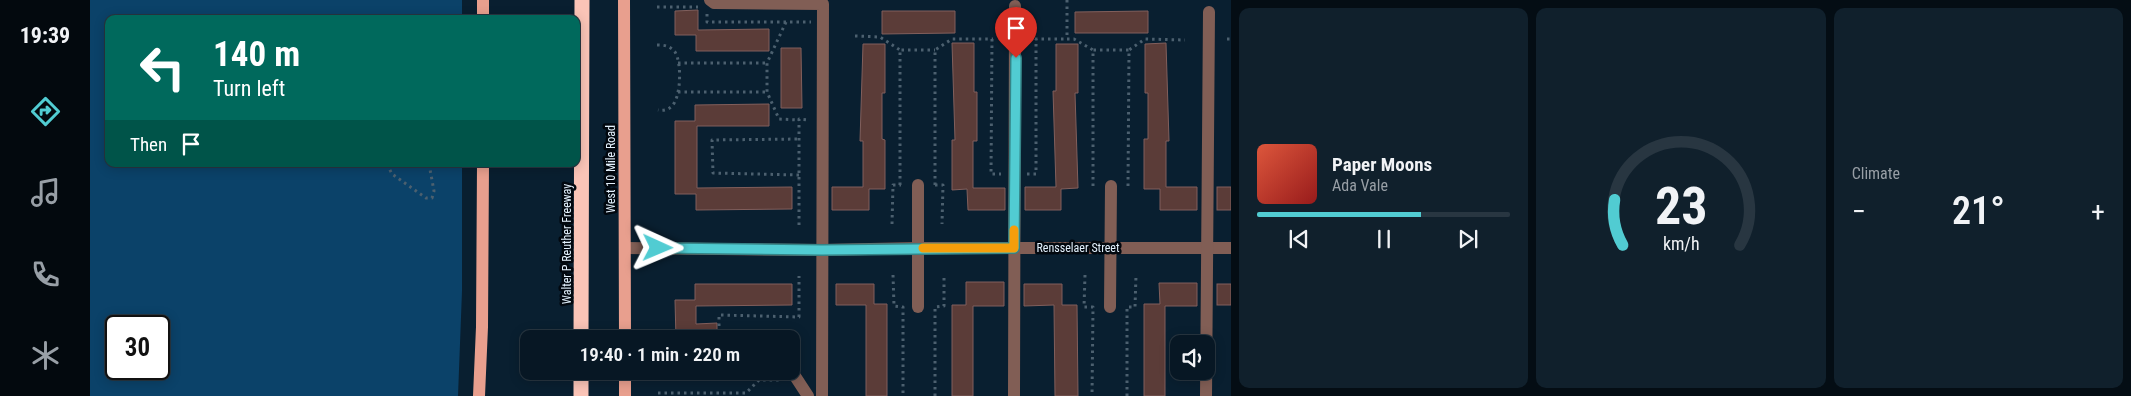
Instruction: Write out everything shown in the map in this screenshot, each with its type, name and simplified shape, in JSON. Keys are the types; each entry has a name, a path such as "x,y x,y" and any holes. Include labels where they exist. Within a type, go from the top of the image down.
{"highway":[{"name":"Walter P Reuther Freeway","path":"581,330 582,0"},
{"path":"581,380 581,396"}],"main road":[{"path":"483,0 483,15"},
{"name":"West 10 Mile Road","path":"624,0 625,330"},
{"path":"479,396 482,327 483,167"},
{"path":"625,380 625,396"}],"street":[{"path":"710,0 714,2 824,4 822,396"},
{"path":"1014,396 1015,6"},
{"path":"1206,396 1209,12"},
{"path":"918,185 918,307"},
{"path":"1110,186 1110,307"},
{"name":"Rensselaer Street","path":"624,248 822,250 918,248 1231,248"},
{"path":"795,380 808,396"}],"path":[{"path":"1066,0 1067,39"},
{"path":"657,7 707,7 707,22 814,22"},
{"path":"786,22 767,63 767,92 779,119 814,120"},
{"path":"855,36 880,37 900,50 935,50 952,40 994,39"},
{"path":"1035,39 1074,39 1093,50 1129,50 1145,39 1185,40"},
{"path":"657,45 669,47 675,52 678,63 678,92 676,101 666,110 658,110"},
{"path":"900,50 900,185"},
{"path":"935,50 935,185"},
{"path":"1093,50 1093,186"},
{"path":"1128,186 1129,50"},
{"path":"678,63 767,63"},
{"path":"678,92 767,92"},
{"path":"798,224 799,120"},
{"path":"799,139 712,140 713,173 799,175"},
{"path":"388,167 392,174 417,194 426,198 432,198 434,191 430,167"},
{"path":"894,275 894,306 903,307 903,396"},
{"path":"934,396 935,307 944,306 944,275"},
{"path":"1127,396 1127,307 1135,308 1136,275"},
{"path":"719,330 719,315 799,317 799,276"},
{"path":"1085,276 1084,307 1093,307 1092,396"},
{"path":"658,393 746,393 759,380"}],"shaded area":[{"path":"90,0 462,0 462,15 105,15 105,167 462,167 462,291 458,396 90,396"}],"building":[{"path":"698,10 698,30 769,29 769,51 696,51 696,35 675,35 675,11"},
{"path":"882,11 955,11 955,33 882,34"},
{"path":"1148,11 1148,33 1075,33 1075,12"},
{"path":"952,43 974,43 977,141 973,141 973,188 1005,188 1005,210 968,210 967,189 952,190 952,140 955,140"},
{"path":"1166,43 1169,141 1166,141 1166,187 1197,187 1197,210 1160,210 1160,189 1144,189 1144,139 1148,139 1148,93 1145,93 1145,44"},
{"path":"863,44 885,44 885,93 882,93 882,139 885,140 885,189 869,189 869,210 832,210 832,187 863,187 863,141 860,141"},
{"path":"1056,44 1078,44 1078,93 1075,93 1078,188 1061,189 1061,210 1025,210 1025,187 1056,187 1053,91 1056,91"},
{"path":"781,48 801,48 802,108 781,108"},
{"path":"769,104 769,126 697,126 697,188 792,187 792,209 696,210 696,194 675,194 675,121 695,121 695,105"},
{"path":"1217,187 1231,187 1231,210 1217,210"},
{"path":"966,282 1004,282 1004,306 973,306 973,396 952,396 952,305 966,305"},
{"path":"1159,283 1197,283 1197,306 1165,306 1165,396 1144,396 1144,304 1160,304"},
{"path":"695,284 792,284 792,305 696,306 696,324 717,323 717,330 676,330 675,300 695,300"},
{"path":"836,284 874,284 874,304 887,304 887,396 866,396 866,305 836,305"},
{"path":"1024,284 1062,284 1062,305 1077,305 1078,396 1055,396 1054,305 1024,306"},
{"path":"1217,284 1231,284 1231,305 1217,305"}],"slow traffic":[{"path":"923,248 1014,248 1014,230"}],"route":[{"path":"658,248 822,250 1014,248 1016,58"}]}
